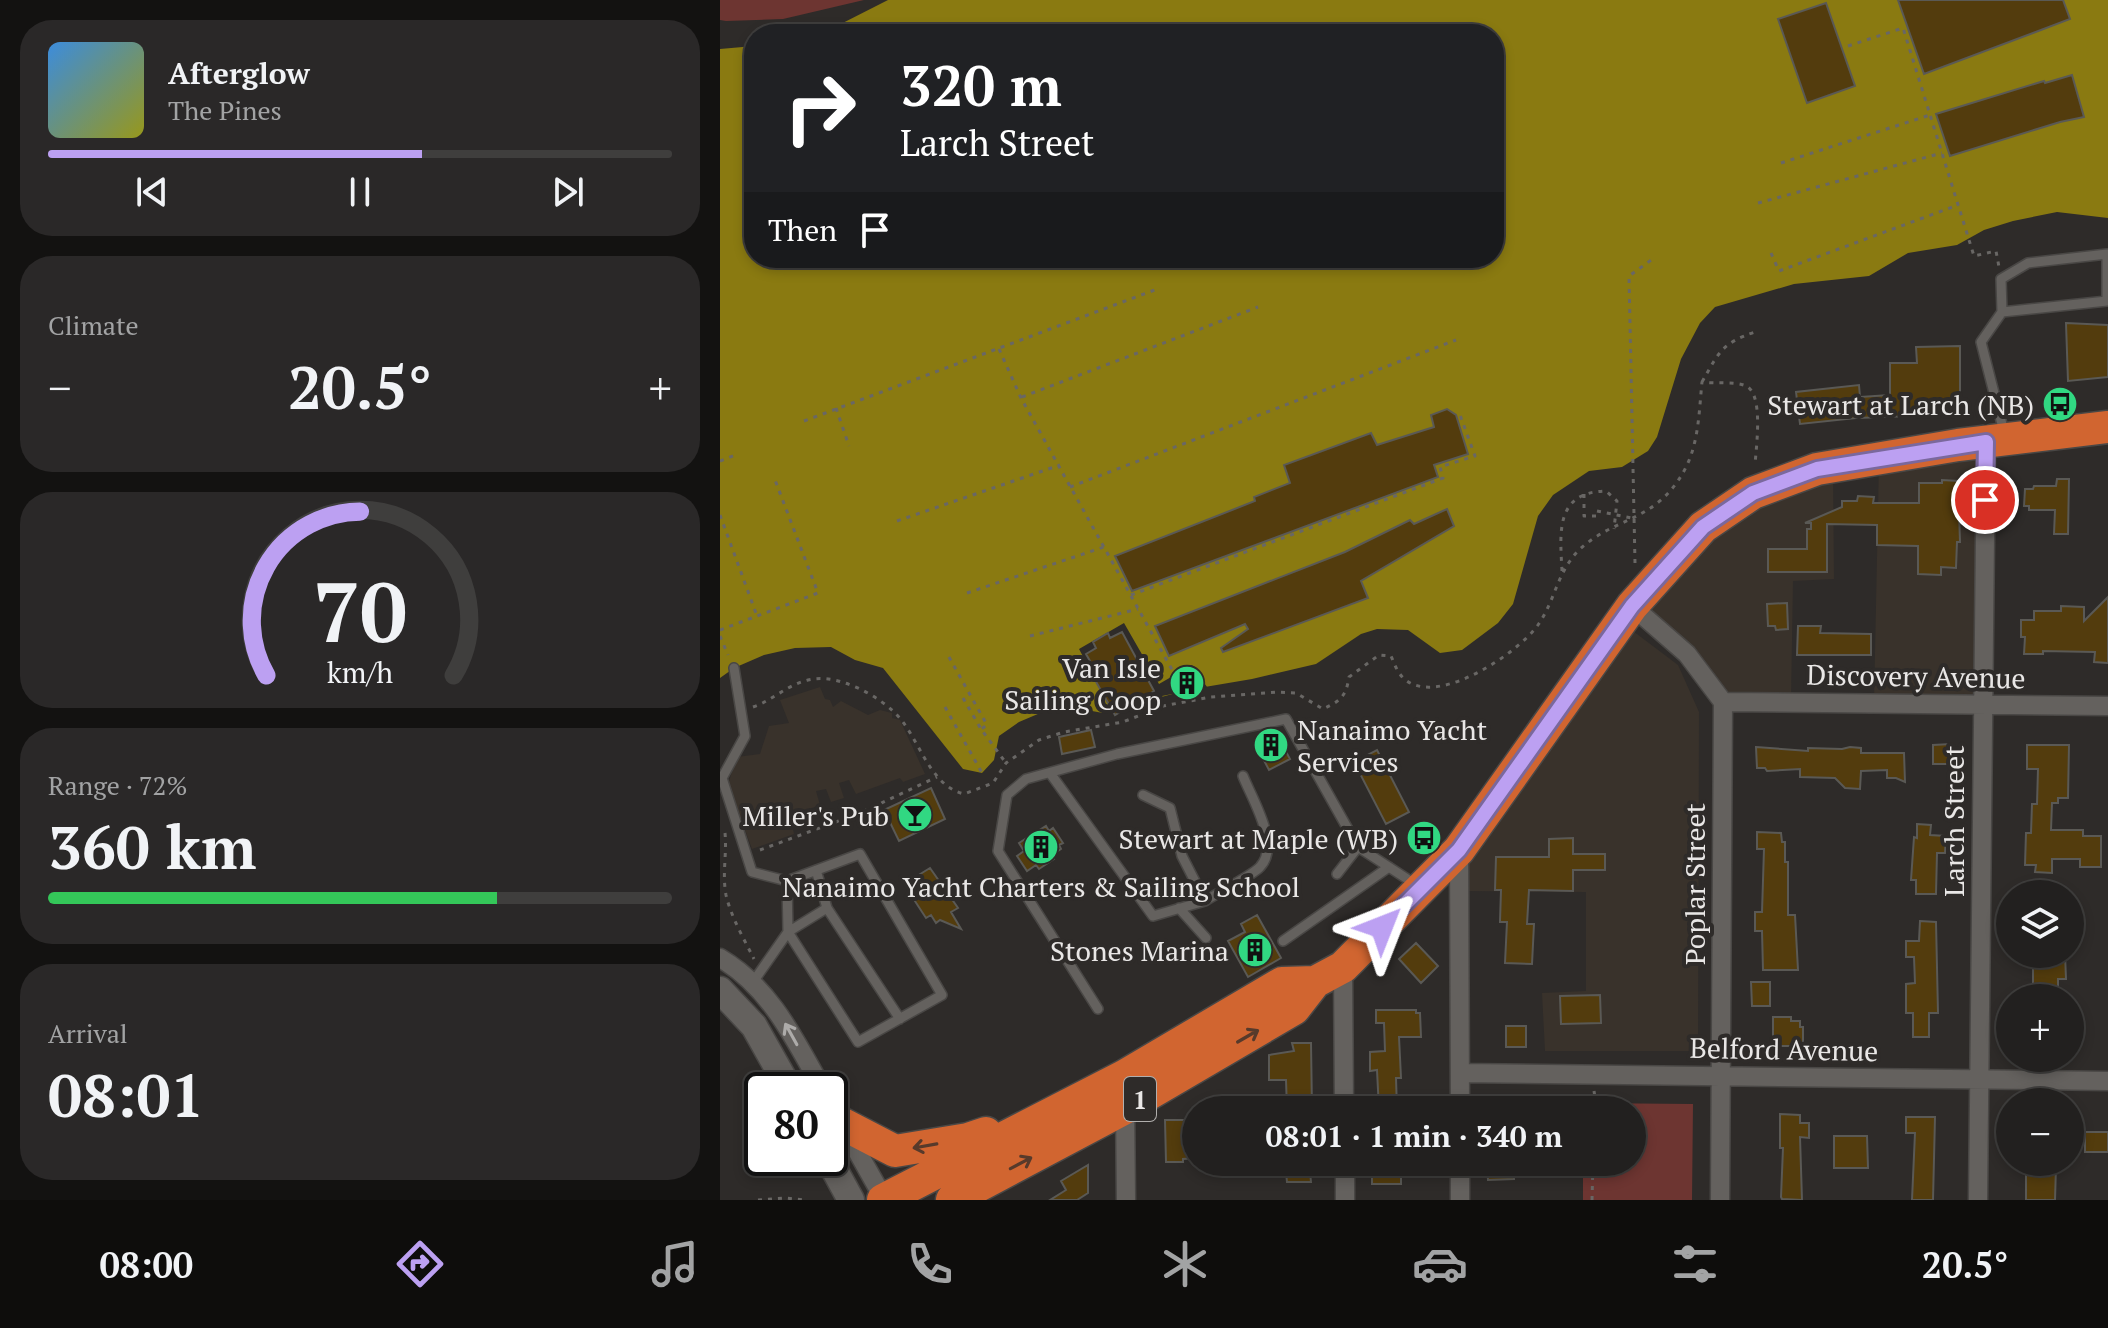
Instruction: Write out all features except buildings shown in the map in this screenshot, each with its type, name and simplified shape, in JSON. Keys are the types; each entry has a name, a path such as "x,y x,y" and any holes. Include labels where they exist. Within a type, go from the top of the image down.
{"highway":[{"name":"1","path":"952,1200 1125,1108 1294,1009 1315,982 1343,967 1459,850 1632,606 1703,527 1753,493 1817,469 1996,440 2108,427"},
{"name":"1","path":"883,1200 1124,1076 1282,983 1315,982"},
{"path":"848,1121 895,1151 968,1139 1079,1099"}],"street":[{"name":"Larch Street","path":"1978,1200 1982,704 1996,440"},
{"path":"1632,606 1687,654 1723,702"},
{"name":"Discovery Avenue","path":"1723,702 2108,706"},
{"name":"Poplar Street","path":"1720,1200 1723,702"},
{"path":"1459,850 1460,1096"},
{"path":"720,958 758,977 813,1072"},
{"path":"1343,967 1344,1096"},
{"path":"720,990 754,1026 780,1072"},
{"name":"Belford Avenue","path":"1460,1073 2108,1081"},
{"path":"1124,1076 1126,1200"},
{"path":"848,1135 883,1200"},
{"path":"838,1176 851,1200"},
{"path":"1345,1176 1345,1200"},
{"path":"1460,1176 1460,1200"}],"lane":[{"path":"1996,440 1981,342 2002,312 2001,279 2028,263 2107,254 2107,301 2002,312"},
{"path":"734,668 745,736 722,778 752,872 787,881 860,854 942,995 858,1042 788,932 787,881"},
{"path":"1098,1009 998,851 1007,795 1026,779 1117,754 1286,719 1358,847 1421,888"},
{"path":"1050,773 1153,916 1205,901 1261,866 1267,851 1267,834 1243,776"},
{"path":"1143,795 1170,808 1182,856 1205,901"},
{"path":"1337,874 1358,847"},
{"path":"1283,941 1389,867"},
{"path":"816,870 827,908 900,1019"},
{"path":"758,977 788,932 827,908"},
{"path":"1179,908 1206,938"}],"path":[{"path":"1848,46 1903,28 1974,256 1996,251 2001,279"},
{"path":"1781,163 1930,115"},
{"path":"1758,203 1942,153"},
{"path":"1771,253 1779,271 1958,205"},
{"path":"1635,563 1629,276 1654,258"},
{"path":"804,421 1160,288"},
{"path":"1021,398 1258,307"},
{"path":"743,721 748,709 809,679 831,678 857,686 894,711 937,777 964,794 993,783 1006,763 1039,740 1064,732 1123,722 1163,706 1211,697 1296,693 1323,709 1339,702 1347,693 1349,677 1379,655 1391,656 1398,673 1418,686 1428,689 1458,681 1498,662 1538,625 1562,571 1595,536 1636,519 1669,494 1685,470 1694,446 1702,382 1717,356 1731,340 1755,332"},
{"path":"1070,487 1456,340"},
{"path":"999,349 1021,398 1175,675"},
{"path":"1702,382 1746,385 1754,392 1758,411 1753,493"},
{"path":"836,408 849,446"},
{"path":"1131,595 1443,478 1440,467 1475,456 1460,415"},
{"path":"720,461 738,454"},
{"path":"897,521 1060,465"},
{"path":"720,630 818,593 775,480"},
{"path":"1562,571 1560,539 1563,520 1571,503 1584,493 1606,491 1617,501 1614,529"},
{"path":"1584,493 1584,516 1597,516 1597,511 1636,519"},
{"path":"720,515 757,616"},
{"path":"967,593 1105,547"},
{"path":"1030,636 1138,609"},
{"path":"720,636 734,668"},
{"path":"949,657 987,725 981,729"},
{"path":"963,698 1006,763"},
{"path":"945,707 982,773"},
{"path":"747,855 860,813 937,777"},
{"path":"724,823 726,897 758,977"},
{"path":"1592,1200 1593,1176"},
{"path":"758,1200 806,1200"}],"shaded area":[{"path":"720,0 864,0 783,19 726,21 720,20"},
{"path":"888,0 2108,0 2108,218 2057,212 2013,221 1984,230 1957,245 1908,253 1869,276 1794,284 1715,307 1700,323 1681,359 1657,437 1648,451 1622,467 1589,471 1553,495 1538,516 1513,604 1498,623 1462,650 1440,653 1408,630 1377,629 1361,634 1316,664 1187,690 1103,713 1059,705 1019,722 999,736 994,760 982,773 963,769 883,668 855,660 831,647 795,648 764,655 720,678 720,49 744,47 744,268 1504,268 1504,24 841,24"},
{"path":"1983,445 1979,702 1874,701 1879,462"},
{"path":"1833,470 1834,579 1793,581 1791,700 1724,699 1637,605 1709,528"},
{"path":"1629,628 1678,665 1699,712 1698,1051 1545,1051 1542,993 1586,991 1586,892 1462,891 1461,852"},
{"path":"820,687 833,707 841,701 868,715 880,710 892,713 892,718 900,720 925,774 903,782 900,778 856,794 849,780 839,783 844,798 831,802 826,789 816,791 820,805 790,816 794,834 752,849 728,784 737,757 760,754 769,726 789,723 780,700"},
{"path":"1646,1104 1693,1104 1692,1200 1583,1200 1583,1176 1646,1176"}],"pier":[{"path":"1124,623 1159,684 1192,665 1207,687 1162,696 1114,714 1079,649"}],"place":[{"name":"Stewart at Larch (NB)","path":"2060,404"},
{"name":"Van Isle Sailing Coop","path":"1187,683"},
{"name":"Nanaimo Yacht Services","path":"1271,745"},
{"name":"Miller's Pub","path":"915,815"},
{"name":"Stewart at Maple (WB)","path":"1424,838"},
{"name":"Nanaimo Yacht Charters & Sailing School","path":"1041,847"},
{"name":"Stones Marina","path":"1255,950"}],"route":[{"path":"1382,927 1459,850 1632,606 1703,527 1753,493 1817,469 1986,442 1985,500"}]}
